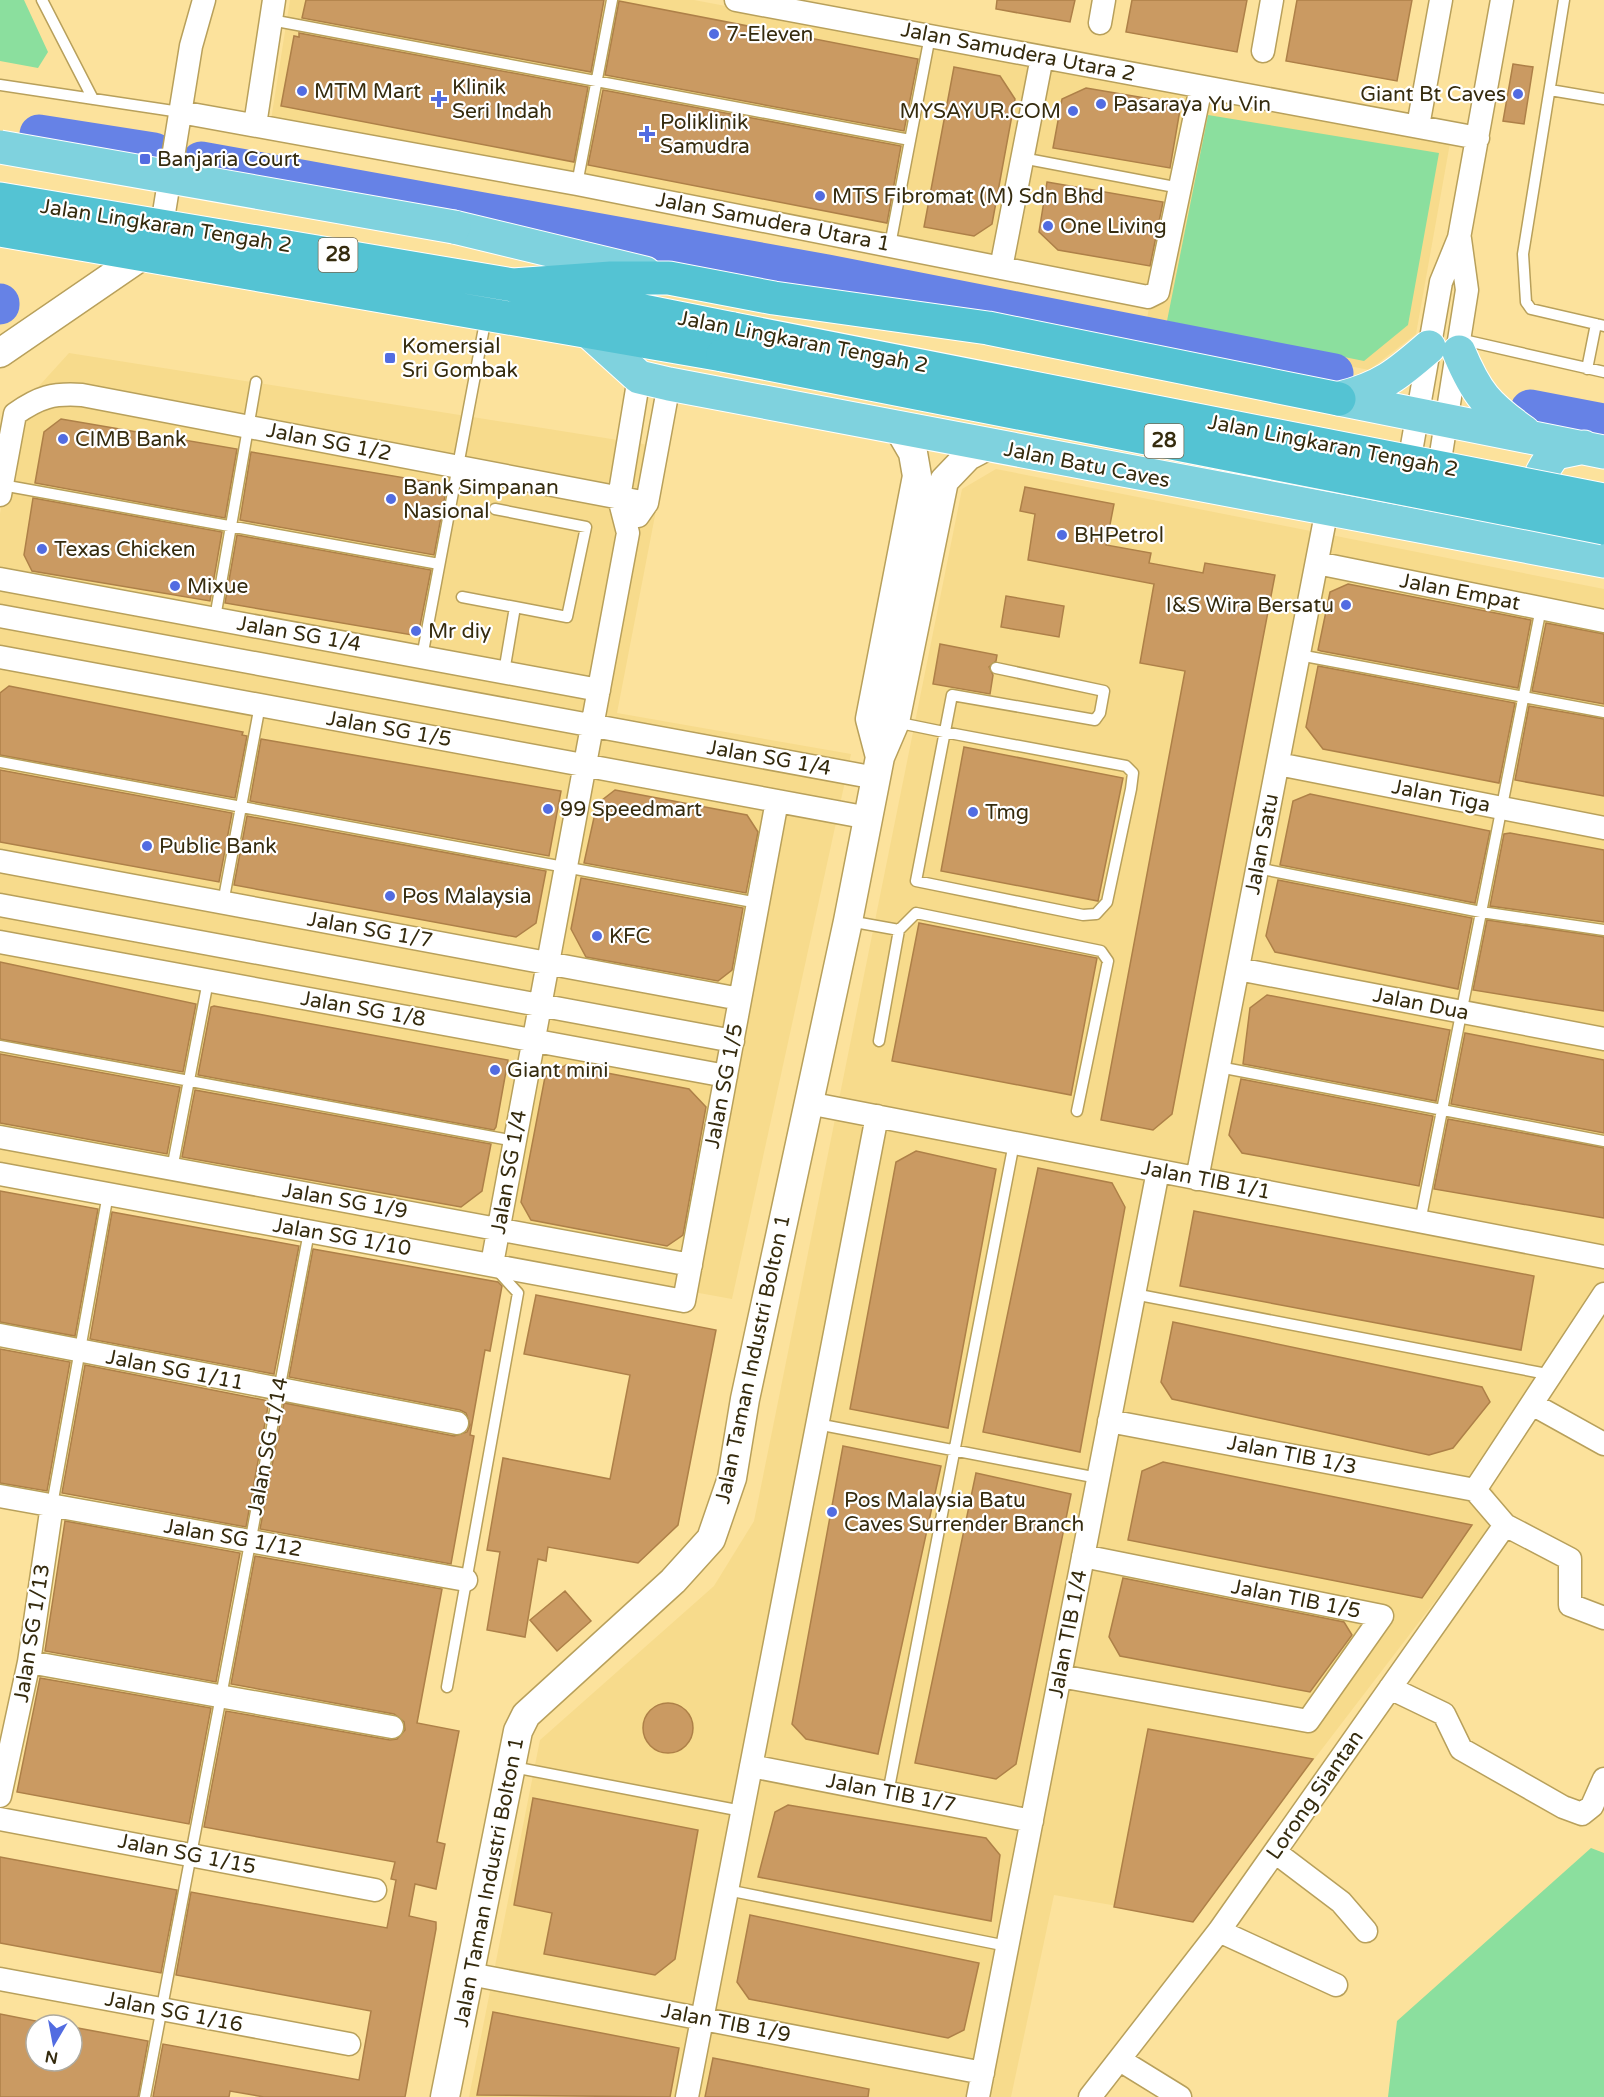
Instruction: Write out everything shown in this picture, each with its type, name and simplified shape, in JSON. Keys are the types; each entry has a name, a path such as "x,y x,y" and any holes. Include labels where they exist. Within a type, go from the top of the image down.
{"highway":[{"name":"Jalan Lingkaran Tengah 2","path":"0,199 513,285 728,342 1604,528"},
{"name":"Jalan Lingkaran Tengah 2","path":"0,231 588,332 728,342 1604,500"},
{"path":"513,285 611,278 669,278 774,298 988,328 1339,399"}],"main road":[{"path":"0,147 454,227 669,278"},
{"path":"588,332 654,380"},
{"path":"1339,399 1368,391 1449,346 1472,385 1496,412 1528,435"},
{"name":"Jalan Batu Caves","path":"654,380 987,446 1604,561"},
{"path":"1339,399 1594,449"},
{"path":"1571,555 1553,544 1544,531 1536,512 1534,491 1540,472 1555,453 1594,449"}],"street":[{"path":"162,225 191,46 204,0"},
{"name":"Jalan Samudera Utara 2","path":"736,0 767,3 1478,138"},
{"path":"1100,23 1104,0"},
{"path":"1263,51 1272,0"},
{"path":"1418,126 1441,0"},
{"path":"1414,526 1432,416 1449,346 1441,282 1460,238 1502,0"},
{"path":"255,125 273,10"},
{"path":"1001,268 1042,57"},
{"name":"Jalan Samudera Utara 1","path":"180,112 577,184 1148,297 1158,292 1201,87"},
{"path":"1414,526 1432,416 1449,346 1467,290 1460,238"},
{"path":"0,353 143,255"},
{"path":"628,533 647,503 654,380"},
{"name":"Jalan SG 1/4","path":"492,1264 628,533 618,498 654,380"},
{"name":"Jalan SG 1/2","path":"1,490 15,414 32,402 57,394 82,395 647,503"},
{"name":"Jalan Taman Industri Bolton 1","path":"878,767 870,720 917,476 913,453 899,429"},
{"name":"Jalan Taman Industri Bolton 1","path":"445,2097 518,1731 526,1715 673,1581 711,1539 732,1478 745,1398 848,921 878,767 895,722 944,481 968,456 987,446"},
{"name":"Jalan Satu","path":"1197,1179 1327,509"},
{"name":"Jalan Empat","path":"1317,563 1604,621"},
{"name":"Jalan SG 1/4","path":"0,579 598,690"},
{"name":"Jalan SG 1/4","path":"0,616 592,725 878,767"},
{"name":"Jalan SG 1/5","path":"0,657 869,818"},
{"name":"Jalan Tiga","path":"1278,764 1604,828"},
{"name":"Jalan SG 1/5","path":"684,1300 777,801"},
{"name":"Jalan SG 1/7","path":"0,861 741,999"},
{"name":"Jalan SG 1/7","path":"0,905 733,1041"},
{"name":"Jalan SG 1/8","path":"0,942 726,1076"},
{"name":"Jalan Dua","path":"1238,969 1604,1039"},
{"name":"Jalan TIB 1/1","path":"808,1103 1604,1257"},
{"path":"687,2097 877,1116"},
{"name":"Jalan SG 1/9","path":"0,1137 691,1265"},
{"path":"108,1194 114,1158"},
{"name":"Jalan TIB 1/4","path":"978,2097 1158,1171"},
{"name":"Jalan SG 1/10","path":"0,1174 684,1300"},
{"path":"1604,1294 1475,1490 1505,1525 1570,1560 1570,1605 1604,1618"},
{"name":"Jalan SG 1/11","path":"0,1335 457,1423"},
{"path":"1532,1404 1604,1444"},
{"name":"Jalan TIB 1/3","path":"1109,1421 1475,1490"},
{"name":"Jalan SG 1/12","path":"0,1496 466,1580"},
{"name":"Jalan SG 1/13","path":"0,1796 29,1662 52,1505"},
{"name":"Lorong Siantan","path":"1090,2097 1219,1931 1505,1525"},
{"name":"Jalan TIB 1/5","path":"1060,1676 1308,1721 1382,1616 1083,1556"},
{"path":"29,1662 392,1727"},
{"path":"1390,1688 1444,1714 1461,1749 1563,1807 1582,1814 1592,1806 1604,1779"},
{"name":"Jalan TIB 1/7","path":"751,1766 1032,1821"},
{"name":"Jalan SG 1/15","path":"1,1822 375,1890"},
{"path":"1275,1852 1341,1902 1366,1931"},
{"path":"1219,1931 1336,1985"},
{"name":"Jalan TIB 1/9","path":"470,1974 983,2073"},
{"name":"Jalan SG 1/16","path":"0,1979 349,2044"},
{"path":"1120,2060 1180,2097"}],"lane":[{"path":"42,0 93,99"},
{"path":"577,184 612,0"},
{"path":"1564,0 1523,254 1526,302 1531,309 1600,325 1587,369"},
{"path":"273,10 597,81 910,140"},
{"path":"890,245 930,35"},
{"path":"0,85 180,112"},
{"path":"1550,90 1604,99"},
{"path":"1022,158 1180,188"},
{"path":"422,657 486,314"},
{"path":"1449,346 1604,372"},
{"path":"215,618 256,382"},
{"path":"1,490 230,526 439,564"},
{"path":"462,597 567,617 586,526 495,509"},
{"path":"504,672 515,607"},
{"path":"1420,1221 1541,608"},
{"path":"1299,655 1604,712"},
{"path":"895,722 944,732 1126,766 1133,773 1107,902 1095,914 1083,915 916,881 944,732 952,695 1095,720 1100,713 1104,691 996,668"},
{"path":"223,903 260,705"},
{"path":"0,762 758,903"},
{"path":"1257,868 1481,912 1604,930"},
{"path":"879,1041 899,930 916,913 1101,951 1108,961 1077,1111"},
{"path":"848,921 899,930"},
{"path":"172,1169 207,981"},
{"path":"0,1046 515,1141"},
{"path":"1219,1067 1442,1112 1604,1141"},
{"path":"888,1793 1014,1143"},
{"path":"52,1505 108,1194"},
{"name":"Jalan SG 1/14","path":"145,2097 309,1232"},
{"path":"447,1687 518,1293 492,1264"},
{"path":"1134,1294 1552,1375"},
{"path":"817,1424 1098,1478"},
{"path":"511,1767 742,1811"},
{"path":"727,1890 1007,1946"}],"shaded area":[{"path":"290,0 694,0 1450,143 1416,334 1369,370 1146,325 1152,290 271,120"},
{"path":"69,353 668,448 617,713 851,754 732,1299 0,1166 0,514 19,408"},
{"path":"996,469 1604,589 1604,1316 1491,1486 1504,1511 1192,1919 1054,1895 1011,2097 469,2097 540,1740 714,1586 754,1521 962,489"}],"green space":[{"path":"0,0 24,0 48,52 38,68 0,61"},
{"path":"1208,115 1439,153 1408,325 1364,361 1167,321"},
{"path":"1591,1848 1604,1853 1604,2097 1388,2097 1397,2021"}],"building":[{"path":"306,0 604,0 591,72 302,18"},
{"path":"997,0 1075,0 1070,22 996,9"},
{"path":"1132,0 1247,0 1237,52 1126,32"},
{"path":"1297,0 1412,0 1397,81 1286,61"},
{"path":"619,1 918,59 904,131 605,75"},
{"path":"299,33 588,87 574,162 281,106 294,36 299,37"},
{"name":"Giant Bt Caves","path":"1513,64 1533,67 1524,124 1503,121"},
{"path":"954,67 1000,76 1015,99 992,224 974,236 924,227"},
{"path":"1086,88 1181,104 1170,168 1053,148 1062,99"},
{"path":"603,90 901,146 887,223 588,165"},
{"path":"1047,182 1163,202 1150,266 1058,250 1039,232"},
{"path":"61,419 237,449 225,518 35,483 44,432"},
{"path":"251,452 447,485 434,555 240,520"},
{"path":"1025,487 1114,504 1106,545 1151,553 1149,563 1203,573 1205,563 1275,575 1172,1114 1153,1130 1101,1120 1185,671 1140,663 1154,584 1028,560 1035,514 1020,511"},
{"path":"33,498 222,532 210,601 32,571 24,555"},
{"path":"237,535 431,570 418,636 225,603"},
{"path":"1348,584 1531,620 1518,688 1318,650 1330,592"},
{"path":"1006,596 1064,606 1059,637 1001,627"},
{"path":"1546,623 1604,634 1604,704 1532,691"},
{"path":"940,644 997,655 996,661 989,667 993,675 990,694 933,684"},
{"path":"1318,666 1515,703 1499,783 1323,749 1306,727"},
{"path":"9,686 243,732 242,735 247,736 235,798 0,755 0,693"},
{"path":"1529,706 1604,719 1604,796 1515,780"},
{"path":"261,739 561,791 549,856 250,801"},
{"path":"964,747 1123,778 1098,901 941,871"},
{"path":"0,770 232,813 219,882 0,842"},
{"path":"615,790 747,815 758,832 746,893 584,863 597,804"},
{"path":"1310,794 1490,831 1475,903 1280,865 1293,801"},
{"path":"247,816 546,871 536,923 516,937 234,885"},
{"path":"1510,833 1604,850 1604,922 1490,906 1504,834"},
{"path":"581,878 743,908 732,970 718,981 586,957 571,929"},
{"path":"1278,880 1472,918 1458,989 1275,952 1266,936"},
{"path":"1487,920 1604,937 1604,1011 1473,990"},
{"path":"919,923 1097,958 1071,1095 892,1061"},
{"path":"0,962 196,1004 183,1072 0,1039"},
{"path":"1267,995 1450,1030 1436,1101 1243,1064 1250,1008"},
{"path":"211,1007 508,1060 496,1127 494,1130 198,1075"},
{"path":"1465,1033 1604,1060 1604,1133 1451,1104"},
{"path":"0,1054 180,1087 167,1154 0,1123"},
{"path":"566,1065 689,1089 706,1107 683,1235 667,1246 531,1220 521,1202 545,1077"},
{"path":"1241,1079 1433,1116 1419,1186 1242,1153 1229,1135"},
{"path":"195,1090 491,1144 482,1191 461,1207 182,1157"},
{"path":"1448,1119 1604,1148 1604,1218 1434,1189"},
{"path":"916,1151 996,1169 948,1428 850,1409 896,1162"},
{"path":"1038,1168 1112,1183 1125,1207 1080,1452 983,1432"},
{"path":"0,1191 98,1209 75,1336 0,1322"},
{"path":"1194,1211 1534,1276 1521,1350 1180,1286"},
{"path":"112,1212 299,1246 274,1374 90,1339"},
{"path":"313,1249 498,1282 502,1286 490,1351 485,1350 470,1435 474,1436 451,1564 260,1529 284,1403 454,1436 467,1432 470,1425 466,1413 460,1410 289,1377"},
{"path":"536,1295 716,1330 678,1525 638,1563 548,1547 546,1561 538,1559 525,1637 487,1630 500,1552 487,1550 503,1458 610,1479 630,1375 524,1354"},
{"path":"1173,1322 1482,1387 1490,1402 1453,1448 1429,1455 1172,1399 1161,1382"},
{"path":"0,1349 70,1362 47,1491 0,1483"},
{"path":"85,1365 269,1401 246,1527 62,1493"},
{"path":"843,1446 941,1466 878,1754 806,1739 792,1724"},
{"path":"1163,1462 1472,1525 1422,1598 1128,1540 1142,1471"},
{"path":"976,1473 1071,1494 1016,1764 996,1779 915,1763"},
{"path":"65,1521 240,1553 216,1682 45,1651"},
{"path":"255,1556 442,1589 417,1723 459,1731 437,1842 445,1844 436,1889 415,1884 409,1916 436,1922 436,1929 405,2097 264,2097 230,2091 229,2097 153,2097 163,2044 359,2080 371,2011 176,1975 191,1892 387,1928 396,1880 391,1879 395,1862 204,1827 226,1711 390,1740 397,1739 405,1730 404,1722 394,1714 231,1684"},
{"path":"1123,1578 1344,1622 1352,1635 1310,1692 1120,1656 1109,1637"},
{"path":"565,1591 591,1621 557,1651 530,1620"},
{"path":"40,1678 211,1708 189,1824 17,1792"},
{"path":"668,1703 682,1707 689,1714 693,1728 689,1742 682,1749 668,1753 654,1749 647,1742 643,1728 647,1714 654,1707"},
{"path":"1148,1729 1313,1759 1193,1922 1114,1907"},
{"path":"533,1798 698,1830 675,1959 655,1975 544,1954 552,1913 514,1905"},
{"path":"788,1805 986,1838 1000,1855 991,1921 758,1877 775,1812"},
{"path":"0,1857 177,1890 161,1973 0,1943"},
{"path":"750,1915 979,1963 964,2030 948,2038 749,1999 737,1982"},
{"path":"493,2012 679,2048 670,2097 477,2095"},
{"path":"0,2014 24,2019 24,2073 84,2073 84,2029 148,2041 138,2097 0,2097"},
{"path":"713,2058 869,2089 868,2097 705,2097"}],"waterway":[{"path":"39,134 154,152"},
{"path":"201,161 827,274 1334,373"},
{"path":"1530,409 1604,423"}],"place":[{"name":"7-Eleven","path":"714,34"},
{"name":"MTM Mart","path":"302,91"},
{"name":"Giant Bt Caves","path":"1518,94"},
{"name":"Klinik Seri Indah","path":"439,99"},
{"name":"Pasaraya Yu Vin","path":"1101,104"},
{"name":"MYSAYUR.COM","path":"1073,111"},
{"name":"Poliklinik Samudra","path":"647,134"},
{"name":"Banjaria Court","path":"145,159"},
{"name":"MTS Fibromat (M) Sdn Bhd","path":"820,196"},
{"name":"One Living","path":"1048,226"},
{"name":"Komersial Sri Gombak","path":"390,358"},
{"name":"CIMB Bank","path":"63,439"},
{"name":"Bank Simpanan Nasional","path":"391,499"},
{"name":"BHPetrol","path":"1062,535"},
{"name":"Texas Chicken","path":"42,549"},
{"name":"Mixue","path":"175,586"},
{"name":"I&S Wira Bersatu","path":"1346,605"},
{"name":"Mr diy","path":"416,631"},
{"name":"99 Speedmart","path":"548,809"},
{"name":"Tmg","path":"973,812"},
{"name":"Public Bank","path":"147,846"},
{"name":"Pos Malaysia","path":"390,896"},
{"name":"KFC","path":"597,936"},
{"name":"Giant mini","path":"495,1070"},
{"name":"Pos Malaysia Batu Caves Surrender Branch","path":"832,1512"}]}
